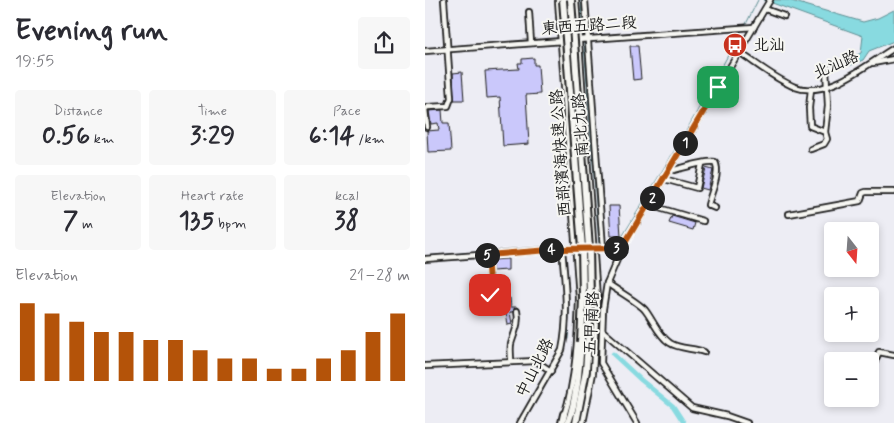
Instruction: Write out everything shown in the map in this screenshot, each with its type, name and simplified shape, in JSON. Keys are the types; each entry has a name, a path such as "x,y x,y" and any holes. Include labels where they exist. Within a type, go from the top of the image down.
{"highway":[{"name":"西部濱海快速公路","path":"563,0 582,248 586,371 576,423"},
{"name":"西部濱海快速公路","path":"568,423 585,342 590,299 589,248 571,0"},
{"path":"561,423 565,414"}],"street":[{"path":"427,127 425,109 428,107 448,106 451,98 444,0"},
{"path":"558,0 576,249 578,322 571,392 565,414"},
{"path":"576,0 597,298 593,373 583,423"},
{"name":"南北九路","path":"585,0 603,248"},
{"path":"425,259 562,249 622,248 769,1"},
{"path":"765,9 784,16"},
{"path":"529,12 531,43"},
{"name":"東西五路二段","path":"425,51 754,27"},
{"path":"870,64 894,48"},
{"name":"北汕路","path":"739,52 784,82 797,88 811,89 826,86 851,76 870,64 894,59"},
{"path":"811,149 824,144 827,139 825,132 828,106 826,68"},
{"path":"811,89 810,126 825,132"},
{"path":"670,168 674,170 702,164 709,160 715,162 718,173 708,205 715,208"},
{"path":"664,179 697,188 702,164"},
{"path":"789,214 860,201 863,193 866,192 894,192"},
{"path":"649,205 703,221"},
{"name":"五甲南路","path":"622,248 607,283 603,309 604,332 601,363 637,423"},
{"name":"中山北路","path":"520,423 562,350 564,341 565,291 562,249"},
{"path":"487,255 490,295"},
{"path":"607,283 644,308 649,318 669,342 674,345 704,352"},
{"path":"511,361 510,346 516,331 517,312"},
{"path":"604,332 692,408 747,423"},
{"path":"879,352 894,355"},
{"path":"425,366 536,361 551,370"}],"water":[{"path":"764,0 788,0 863,22 878,18 894,10 894,41 869,51 863,60 851,65 835,67 861,53 863,36"}],"building":[{"path":"630,46 638,46 641,79 633,80"},
{"path":"534,58 534,65 538,65 540,94 526,95 529,144 503,146 500,97 487,98 485,71 519,69 518,63 522,63 522,59"},
{"path":"462,72 464,100 454,100 453,73"},
{"path":"442,110 443,123 449,123 451,151 428,152 427,131 439,130 438,123 431,124 429,111"},
{"path":"706,168 713,170 708,190 701,188"},
{"path":"609,206 619,206 621,236 611,236"},
{"path":"672,216 695,223 693,230 669,223"},
{"path":"508,259 508,270 492,271 492,260"},
{"path":"510,298 511,307 517,307 513,312 510,312 512,324 508,325 506,313 493,314 493,310 497,309 496,299"}],"waterway":[{"path":"581,0 583,36"},
{"path":"746,24 758,0"},
{"path":"606,243 619,242 684,135 742,30"},
{"path":"584,43 599,243"},
{"path":"425,256 572,245"},
{"path":"568,339 569,305"},
{"path":"613,354 673,406 684,423"}],"place":[{"name":"北汕","path":"735,45"}],"route":[{"path":"490,295 487,255 562,249 622,248 718,87"}]}
